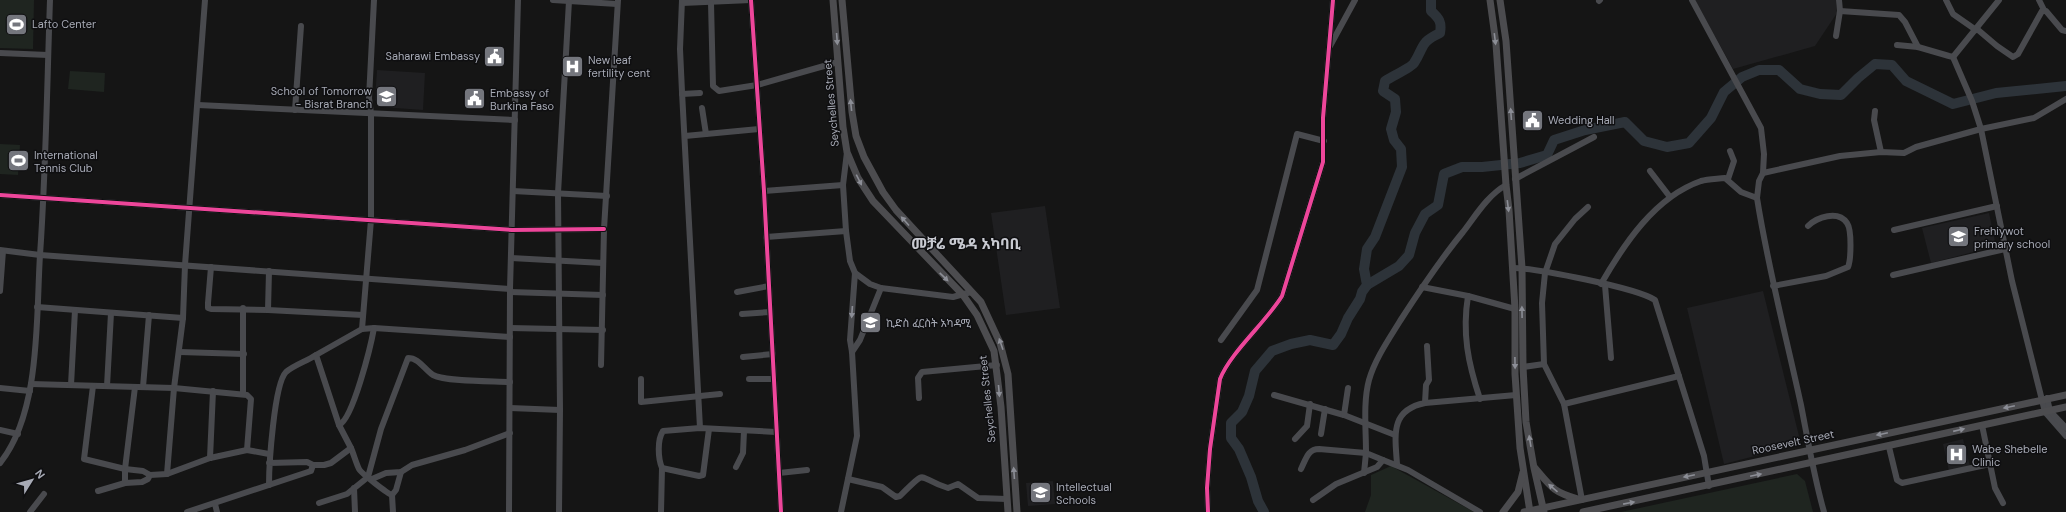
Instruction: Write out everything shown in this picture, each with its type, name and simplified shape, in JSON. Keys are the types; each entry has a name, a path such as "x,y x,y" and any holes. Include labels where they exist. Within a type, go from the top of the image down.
{"main road":[{"name":"Seychelles Street","path":"833,0 843,127 847,152 858,178 873,201 963,295 985,330 994,351 997,365 1008,512"},
{"name":"Seychelles Street","path":"842,0 852,112 856,136 864,157 883,192 896,210 981,302 993,324 1004,356 1008,374 1017,512"},
{"path":"1490,0 1496,44 1504,167 1513,268 1516,395 1520,448 1528,511"},
{"path":"1500,0 1506,41 1522,268 1523,367 1526,422 1544,509"},
{"name":"Roosevelt Street","path":"1528,511 1544,509 1707,472 2066,395"},
{"path":"1583,512 1889,447 2066,407"},
{"path":"1932,423 1935,436"},
{"path":"1534,466 1551,488 1560,494 1581,500"},
{"path":"1502,512 1518,492 1524,470"}],"street":[{"path":"0,463 18,434 32,384 44,198 50,0"},
{"path":"167,474 174,388 180,352 183,318 184,265 198,105 205,0"},
{"path":"362,329 371,220 371,114 368,98 374,0"},
{"path":"509,512 510,290 518,0"},
{"path":"553,0 617,2 604,229 601,365"},
{"path":"700,428 680,49 682,2 711,3 751,0 764,191 781,512"},
{"path":"1208,512 1209,464 1218,387 1223,372 1274,309 1282,296 1323,162 1323,118 1333,0"},
{"path":"1328,51 1355,0"},
{"path":"1692,0 1761,128 1764,154 1763,173 1759,181 1757,198 1773,286 1824,512"},
{"path":"1836,36 1840,11 1839,0"},
{"path":"1946,0 1953,14 1977,30 2009,56 2016,57 2038,17 2044,10"},
{"path":"1953,57 1977,30 1999,0"},
{"path":"2039,0 2044,10 2062,30 2066,31"},
{"path":"559,512 560,410 558,193 569,1"},
{"path":"711,3 713,86 719,91 757,85 838,62"},
{"path":"1840,11 1899,15 1905,22 1918,47"},
{"path":"295,110 301,26"},
{"path":"1897,45 1918,47 1953,57"},
{"path":"0,53 48,55"},
{"path":"1953,57 1972,101 1981,128 2005,249 2048,411 2066,436"},
{"path":"682,94 700,93"},
{"path":"1763,173 1832,157 1881,152 1904,153 1916,147 1981,128 2034,118 2066,99"},
{"path":"198,105 515,120"},
{"path":"702,108 706,134"},
{"path":"1875,111 1875,125 1881,152"},
{"path":"685,136 759,129"},
{"path":"1221,340 1257,290 1297,134 1324,141"},
{"path":"1515,179 1594,137"},
{"path":"1728,179 1734,161 1730,151"},
{"path":"841,512 858,436 850,340 855,273 850,261 846,231 843,185 847,152"},
{"path":"1650,171 1670,197"},
{"path":"1611,358 1603,284 1631,237 1647,218 1670,197 1702,181 1728,179 1738,189 1757,198"},
{"path":"764,191 843,185"},
{"path":"1364,473 1366,452 1366,400 1369,381 1387,340 1422,287 1485,203 1498,189 1506,185"},
{"path":"513,190 607,196"},
{"path":"0,195 512,230 604,229"},
{"path":"1894,230 1997,206"},
{"path":"1581,500 1564,404 1544,364 1542,303 1546,273 1555,244 1588,207"},
{"path":"1773,286 1826,276 1848,267 1850,241 1848,225 1846,222 1829,216 1820,217 1808,226"},
{"path":"766,237 846,231"},
{"path":"1893,275 2005,249"},
{"path":"0,291 2,250 40,255 269,271 558,294 603,295"},
{"path":"511,258 603,263"},
{"path":"211,267 208,308 243,308 363,315"},
{"path":"1513,268 1522,268 1603,284 1643,295 1657,302 1704,456 1709,486"},
{"path":"268,310 269,271"},
{"path":"855,273 870,284 881,288 953,297 971,292"},
{"path":"737,292 769,286"},
{"path":"1422,287 1468,296 1515,308"},
{"path":"852,352 860,340 881,288"},
{"path":"1468,296 1464,327 1469,367 1480,399"},
{"path":"37,307 183,318"},
{"path":"243,308 243,394"},
{"path":"71,385 75,310"},
{"path":"107,386 111,312"},
{"path":"742,314 770,312"},
{"path":"143,387 149,316"},
{"path":"269,485 269,454 272,428 285,373 362,329 374,328 510,337"},
{"path":"339,425 346,420 361,378 374,328"},
{"path":"510,328 602,330"},
{"path":"1425,404 1426,385 1429,380 1427,346"},
{"path":"180,352 244,354"},
{"path":"743,357 773,354"},
{"path":"316,355 339,425 351,448 358,468 385,493 392,495"},
{"path":"370,478 381,429 408,358 417,361 434,375 445,378 510,382"},
{"path":"1523,367 1544,364"},
{"path":"919,398 918,378 922,372 997,365"},
{"path":"1564,404 1679,376"},
{"path":"640,379 641,402 720,394"},
{"path":"749,379 774,379"},
{"path":"32,384 174,388 247,395 251,399 247,450"},
{"path":"93,386 84,459 125,469 143,471 150,475 167,474 210,458 247,450 269,454"},
{"path":"125,483 125,469 135,387"},
{"path":"0,388 30,391"},
{"path":"1344,415 1348,388"},
{"path":"210,458 213,391"},
{"path":"1274,395 1310,404 1344,415 1395,435"},
{"path":"1397,464 1395,435 1397,424 1402,414 1411,406 1516,395"},
{"path":"1296,439 1307,426 1310,404"},
{"path":"510,408 560,410"},
{"path":"1321,434 1325,409"},
{"path":"2048,411 2066,428"},
{"path":"1982,425 1995,488 2003,503"},
{"path":"662,512 662,468 659,446 663,431 700,428 776,432"},
{"path":"662,468 700,476 703,475 705,472 709,429"},
{"path":"0,430 18,434"},
{"path":"736,467 743,453 744,431"},
{"path":"319,503 347,494 370,478 386,473 401,472 412,465 465,450 510,433"},
{"path":"1889,447 1897,480 1902,483 1990,464"},
{"path":"269,463 307,462 313,465 331,463 351,448"},
{"path":"1301,469 1313,449 1366,452 1383,460 1397,464 1480,512"},
{"path":"1313,500 1336,484 1377,467 1383,460"},
{"path":"187,512 311,471 313,465"},
{"path":"779,473 807,470"},
{"path":"393,512 392,495 396,490 401,472"},
{"path":"98,491 125,483 142,482 148,479 150,475"},
{"path":"848,479 882,487 896,496 900,496 919,477 925,477 948,488 958,484 978,498 1008,499"},
{"path":"354,488 355,512"},
{"path":"30,512 44,494"},
{"path":"215,504 217,512"}],"shaded area":[{"name":"Lafto Center","path":"0,0 34,0 33,49 0,48"},
{"path":"1695,0 1836,0 1837,13 1815,46 1733,69"},
{"path":"377,70 425,73 423,110 382,107 375,100"},
{"path":"70,71 105,73 104,92 68,89"},
{"path":"0,144 20,145 18,175 0,174"},
{"path":"1045,206 1060,308 1006,315 991,213"},
{"name":"Frehiywot primary school","path":"1989,213 1996,246 1931,263 1922,228"},
{"path":"1763,291 1801,444 1724,464 1687,308"},
{"name":"Wabe Shebelle Clinic","path":"1963,439 1970,466 1949,471 1943,444"},
{"path":"1391,466 1474,512 1365,512 1371,495 1371,475"},
{"path":"1797,474 1805,481 1813,512 1621,512"},
{"name":"Intellectual Schools","path":"1053,481 1055,504 1028,506 1026,483"}],"waterway":[{"path":"1264,512 1258,501 1251,477 1239,449 1231,438 1231,423 1242,412 1249,396 1255,371 1272,351 1291,344 1310,340 1333,345 1341,334 1348,318 1367,285 1364,269 1367,249 1375,237 1402,167 1401,149 1394,140 1391,129 1396,112 1395,99 1383,91 1385,81 1412,65 1425,42 1440,33 1441,26 1439,20 1431,11 1431,0"},
{"path":"1367,285 1399,266 1409,255 1415,233 1425,214 1438,205 1444,174 1462,167 1482,167 1520,163 1547,155 1554,140 1585,130 1625,122 1644,141 1667,147 1689,143 1711,118 1724,92 1742,77 1759,70 1779,70 1800,89 1820,94 1841,95 1875,64 1892,65 1906,81 1953,104 1996,93 2066,86"}],"cycle path":[{"path":"751,0 764,191 781,512"},
{"path":"1208,512 1207,488 1210,449 1220,379 1225,369 1240,348 1282,296 1323,162 1323,118 1333,0"},
{"path":"0,195 512,230 604,229"}],"place":[{"name":"Lafto Center","path":"17,24"},
{"name":"Saharawi Embassy","path":"495,56"},
{"name":"New leaf fertility cent","path":"573,66"},
{"name":"School of Tomorrow - Bisrat Branch","path":"387,97"},
{"name":"Embassy of Burkina Faso","path":"474,99"},
{"name":"Wedding Hall","path":"1533,120"},
{"name":"International Tennis Club","path":"18,161"},
{"name":"Frehiywot primary school","path":"1959,237"},
{"name":"ኪድስ ፈርስት አካዳሚ","path":"870,323"},
{"name":"Wabe Shebelle Clinic","path":"1956,455"},
{"name":"Intellectual Schools","path":"1041,493"}],"district":[{"name":"መቻሬ ሜዳ አካባቢ","path":"966,244"}]}
